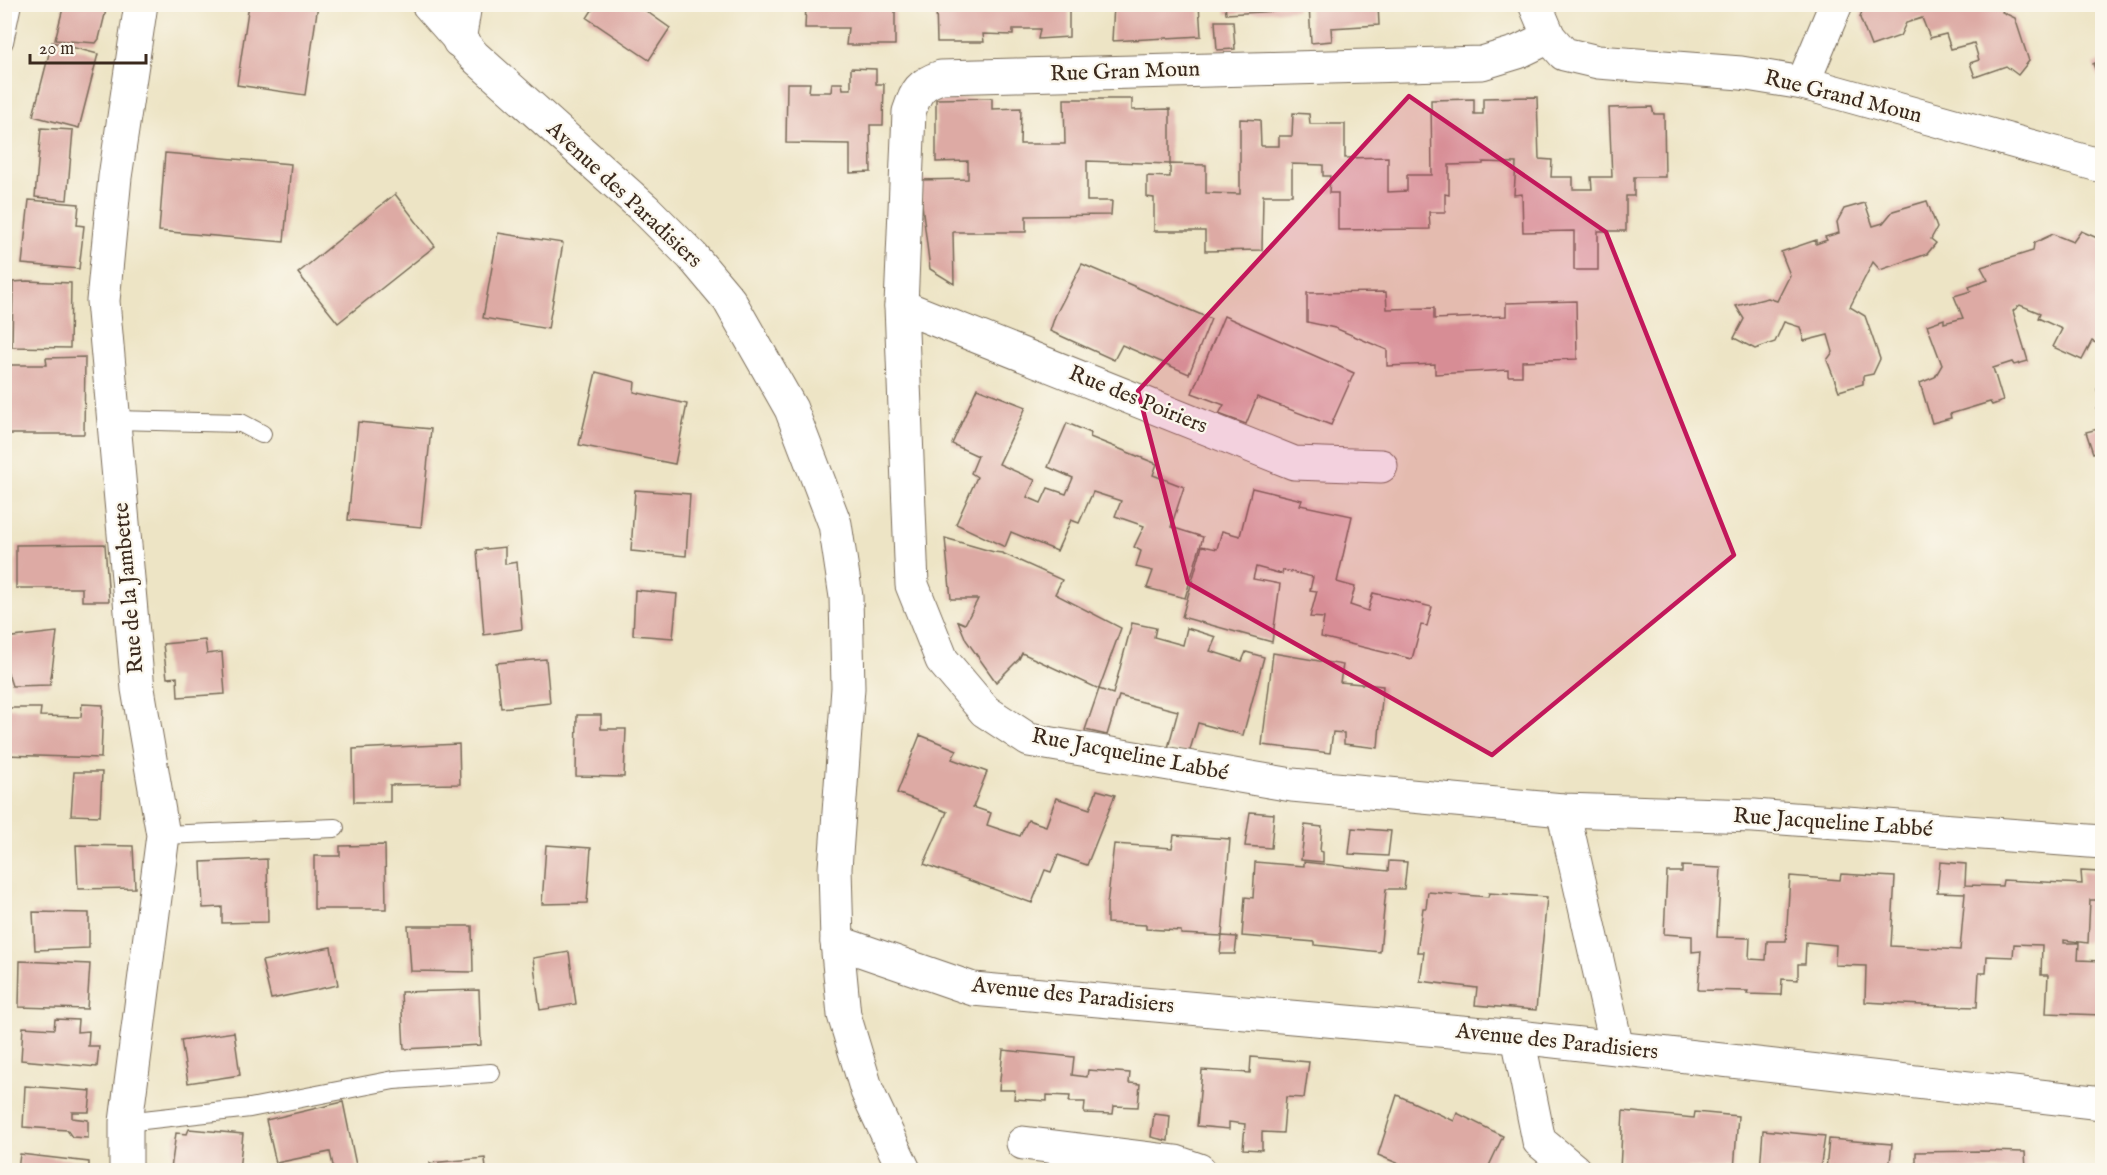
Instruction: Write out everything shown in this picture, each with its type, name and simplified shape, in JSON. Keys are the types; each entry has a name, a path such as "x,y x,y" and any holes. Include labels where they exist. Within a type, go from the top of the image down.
{"street":[{"name":"Rue de la Jambette","path":"126,1170 126,1122 163,835 138,689 103,301 115,177 141,4"},
{"name":"Avenue des Paradisiers","path":"428,4 459,41 487,69 646,210 692,256 729,300 791,409 836,524 846,597 848,688 835,868 837,942 973,989 1518,1037 2103,1103"},
{"path":"459,41 465,4"},
{"name":"Rue Grand Moun","path":"1535,4 1548,37 1564,54 1598,62 1741,73 1803,83 2103,166"},
{"path":"1803,83 1836,4"},
{"name":"Rue Gran Moun","path":"901,306 909,112 915,95 927,82 941,77 1482,63 1518,52 1548,37"},
{"name":"Rue des Poiriers","path":"901,306 1294,463 1381,466"},
{"name":"Rue Jacqueline Labbé","path":"901,306 912,585 942,660 985,711 1029,740 1292,785 1563,810 1754,816 2103,842"},
{"path":"1563,810 1617,1048"},
{"path":"837,942 844,1015 867,1091 904,1170"},
{"path":"1518,1037 1539,1141 1574,1170"},
{"path":"1023,1143 1176,1162 1199,1170"}],"lane":[{"path":"4,42 12,4"},
{"path":"114,420 241,423 262,434"},
{"path":"163,835 335,828"},
{"path":"126,1122 250,1108 394,1080 491,1073"}],"highlighted area":[{"path":"1409,96 1606,232 1734,555 1492,755 1188,583 1138,391"}],"building":[{"path":"64,4 107,6 96,43 55,40"},
{"path":"249,4 318,4 305,95 237,85"},
{"path":"596,4 636,4 670,28 649,60 587,18"},
{"path":"806,4 895,4 895,45 846,45 848,28 805,28"},
{"path":"1069,4 1069,37 1038,39 1040,29 1013,29 1013,35 983,34 984,42 937,42 936,5"},
{"path":"1114,4 1199,4 1201,36 1112,41"},
{"path":"1225,4 1297,4 1297,10 1226,14"},
{"path":"1309,4 1378,4 1379,25 1331,28 1332,41 1311,43"},
{"path":"1864,4 2006,4 2002,12 2015,18 2029,61 2018,75 2006,66 1975,77 1970,63 1979,60 1974,43 1951,49 1946,34 1930,38 1922,18 1906,23 1900,36 1871,46 1860,18"},
{"path":"1215,21 1233,21 1235,49 1217,50"},
{"path":"52,42 98,54 79,128 33,116"},
{"path":"2102,60 2102,85 2093,64"},
{"path":"851,68 876,69 876,84 884,84 883,125 870,125 871,172 850,173 850,144 786,143 787,83 810,83 809,92 831,92 832,83 842,83 843,89 851,89"},
{"path":"1537,97 1539,159 1552,160 1551,177 1573,177 1573,189 1592,189 1591,177 1612,177 1609,108 1652,107 1654,114 1664,114 1665,177 1634,177 1634,196 1626,196 1626,231 1598,231 1598,270 1574,270 1574,231 1523,232 1522,194 1514,195 1516,163 1483,162 1483,164 1449,165 1449,195 1445,194 1445,212 1429,212 1430,229 1338,230 1338,193 1329,193 1330,176 1323,176 1323,165 1292,164 1292,195 1263,195 1262,250 1205,251 1205,231 1154,231 1154,198 1147,197 1147,176 1170,177 1170,164 1206,165 1206,193 1240,194 1240,119 1260,120 1261,146 1279,146 1279,136 1292,136 1293,113 1309,114 1310,124 1345,124 1345,158 1388,157 1388,192 1407,191 1407,175 1432,175 1431,100 1474,99 1474,114 1483,114 1483,98"},
{"path":"992,98 992,109 1021,108 1020,144 1065,144 1064,99 1132,99 1132,110 1170,109 1170,164 1087,161 1087,201 1112,201 1111,215 1026,216 1026,232 953,232 954,284 930,269 919,180 968,179 968,161 936,162 936,99"},
{"path":"41,128 73,130 67,200 35,197"},
{"path":"165,153 291,164 284,242 159,231"},
{"path":"395,194 435,246 338,323 298,273"},
{"path":"29,200 79,204 77,225 84,226 79,269 22,264"},
{"path":"1927,201 1937,228 1931,239 1936,243 1927,254 1880,270 1873,262 1850,307 1865,316 1880,359 1873,374 1863,376 1863,384 1839,391 1827,360 1833,352 1828,335 1804,341 1800,327 1784,322 1775,342 1755,349 1734,338 1744,319 1736,306 1768,298 1777,301 1790,275 1781,252 1816,240 1816,244 1827,240 1825,237 1839,233 1837,222 1844,209 1865,203 1873,226 1883,223 1893,211"},
{"path":"2081,231 2102,240 2102,346 2092,341 2082,360 2053,347 2062,329 2038,318 2040,313 2020,305 2013,311 2028,361 2014,365 2012,362 1993,368 2003,401 1992,405 1990,402 1950,414 1951,418 1932,423 1920,383 1935,377 1942,365 1927,325 1944,319 1944,323 1963,318 1954,296 1971,291 1969,287 1988,280 1981,267 2033,251 2034,243 2053,234 2073,242"},
{"path":"498,233 563,243 548,329 483,318"},
{"path":"1082,264 1211,319 1189,374 1122,345 1114,360 1050,331 1055,316"},
{"path":"13,282 71,283 70,348 12,347"},
{"path":"1386,292 1387,309 1434,308 1434,319 1506,316 1506,303 1576,301 1577,359 1522,361 1522,376 1508,376 1508,370 1435,374 1435,364 1387,366 1387,350 1335,328 1307,322 1307,293"},
{"path":"1224,316 1354,373 1331,425 1257,397 1246,424 1219,414 1224,405 1192,393"},
{"path":"85,357 84,434 4,434 4,365 47,365 46,358"},
{"path":"596,372 635,382 634,392 687,404 675,464 579,445"},
{"path":"977,388 1026,407 999,464 1035,480 1027,497 1041,503 1048,488 1066,494 1073,478 1048,467 1067,423 1091,433 1090,437 1157,464 1153,475 1184,487 1171,527 1203,537 1185,598 1147,588 1153,571 1136,567 1141,551 1134,547 1144,526 1115,516 1121,501 1093,492 1079,523 1071,520 1057,551 1011,532 1005,547 956,524 977,477 971,473 978,456 952,444"},
{"path":"2102,388 2102,428 2097,409 2101,407 2097,389"},
{"path":"358,422 431,429 421,527 348,520"},
{"path":"2102,428 2102,450 2093,453 2086,432"},
{"path":"1252,488 1302,500 1300,505 1352,516 1337,582 1355,587 1350,605 1368,611 1373,593 1432,607 1427,626 1421,625 1412,659 1321,637 1324,618 1310,617 1317,591 1310,590 1313,577 1283,570 1282,574 1256,567 1253,579 1280,584 1272,642 1182,617 1202,546 1217,549 1222,531 1240,536"},
{"path":"635,490 690,494 686,556 631,551"},
{"path":"945,538 1002,553 1062,580 1055,594 1121,628 1099,689 1022,653 996,682 966,640 958,621 965,624 978,599 951,599"},
{"path":"105,544 109,601 82,601 82,588 16,588 16,545"},
{"path":"505,547 505,564 517,562 522,629 484,635 477,550"},
{"path":"635,590 677,594 673,638 633,635"},
{"path":"1132,623 1156,628 1154,637 1183,645 1187,628 1216,637 1210,651 1242,661 1246,652 1264,657 1243,735 1198,723 1189,753 1168,748 1178,711 1119,696 1107,735 1085,730 1099,689 1113,694"},
{"path":"57,632 50,685 12,686 4,661 4,638"},
{"path":"205,640 207,654 222,652 225,694 178,697 177,677 167,678 163,644"},
{"path":"1273,653 1343,665 1340,682 1383,686 1378,748 1344,744 1344,733 1333,732 1330,753 1262,745"},
{"path":"546,659 550,703 501,708 496,663"},
{"path":"82,704 103,705 101,758 5,755 6,708 41,708 40,716 81,717"},
{"path":"577,715 601,715 601,729 626,729 624,777 576,776"},
{"path":"920,735 957,750 952,759 987,772 973,807 991,813 987,825 1020,836 1028,820 1046,826 1056,798 1090,809 1097,790 1115,795 1087,865 1058,855 1051,872 1045,870 1032,903 924,864 947,812 897,793"},
{"path":"459,744 460,784 390,785 390,802 354,802 353,749"},
{"path":"74,772 102,772 100,816 71,815"},
{"path":"1250,812 1274,814 1271,848 1245,846"},
{"path":"1305,825 1322,827 1320,851 1323,852 1323,862 1301,860"},
{"path":"1352,828 1391,831 1388,856 1349,854"},
{"path":"1174,835 1230,839 1222,936 1181,934 1181,931 1146,929 1146,925 1107,923 1114,844 1172,848"},
{"path":"76,845 133,846 135,888 78,889"},
{"path":"385,845 386,909 314,909 314,856 340,856 340,846"},
{"path":"546,845 591,848 587,903 542,904"},
{"path":"267,859 268,922 222,923 222,907 203,908 201,862"},
{"path":"1389,861 1407,862 1404,889 1386,889 1380,952 1315,945 1315,942 1242,936 1245,897 1253,898 1255,862 1304,866 1304,862 1388,871"},
{"path":"1940,862 1966,864 1965,885 2002,886 2003,880 2082,884 2081,871 2100,872 2098,900 2090,900 2088,943 2064,940 2064,943 2079,943 2078,960 2102,961 2102,1015 2046,1013 2048,975 2041,975 2042,945 2014,944 2013,957 1987,956 1986,973 1979,973 1977,1007 1941,1006 1865,1002 1866,966 1835,965 1836,945 1806,942 1805,964 1798,964 1798,980 1782,979 1781,995 1747,994 1748,991 1698,990 1701,951 1692,952 1692,936 1664,934 1667,872 1682,872 1682,866 1721,868 1717,937 1750,938 1749,959 1766,960 1767,941 1786,941 1790,876 1840,880 1841,874 1895,877 1891,946 1960,950 1965,893 1937,892"},
{"path":"1428,892 1488,897 1489,893 1547,897 1536,1010 1475,1005 1477,988 1420,981 1424,952 1417,952 1423,908 1426,908"},
{"path":"33,912 89,913 89,948 35,950"},
{"path":"408,926 472,926 473,972 411,971"},
{"path":"1222,936 1237,937 1235,954 1220,954"},
{"path":"331,947 338,985 271,999 262,961"},
{"path":"569,952 576,1004 540,1010 533,958"},
{"path":"20,961 90,964 87,1009 19,1007"},
{"path":"479,990 481,1045 404,1049 401,992"},
{"path":"55,1019 78,1020 77,1032 89,1031 88,1046 99,1046 97,1067 21,1060 23,1027 54,1029"},
{"path":"234,1032 240,1075 188,1083 181,1040"},
{"path":"1003,1050 1074,1057 1072,1075 1087,1077 1088,1070 1130,1073 1129,1083 1140,1084 1138,1107 1114,1106 1113,1114 1084,1113 1085,1102 1069,1102 1070,1096 1047,1095 1047,1101 1014,1099 1015,1090 999,1090"},
{"path":"1251,1057 1309,1062 1304,1098 1286,1097 1283,1133 1262,1132 1262,1150 1243,1149 1245,1124 1229,1122 1229,1129 1197,1126 1202,1070 1250,1073"},
{"path":"25,1086 91,1091 89,1112 72,1112 72,1118 88,1120 88,1138 72,1137 67,1130 23,1127"},
{"path":"1397,1095 1454,1121 1457,1113 1503,1136 1487,1170 1402,1170 1404,1166 1378,1155"},
{"path":"343,1102 357,1170 334,1170 330,1152 276,1163 266,1120"},
{"path":"1623,1111 1694,1118 1695,1112 1738,1116 1734,1170 1702,1170 1687,1167 1687,1170 1620,1170"},
{"path":"1154,1114 1170,1116 1168,1141 1151,1137"},
{"path":"189,1129 243,1134 239,1170 171,1169 176,1133 187,1134"},
{"path":"1763,1130 1825,1136 1820,1170 1760,1170"},
{"path":"1829,1139 1892,1144 1889,1170 1826,1170"},
{"path":"1916,1152 2025,1152 2026,1170 1916,1170"},
{"path":"20,1154 89,1162 89,1170 18,1170"},
{"path":"485,1158 486,1170 431,1170 430,1163"}]}
